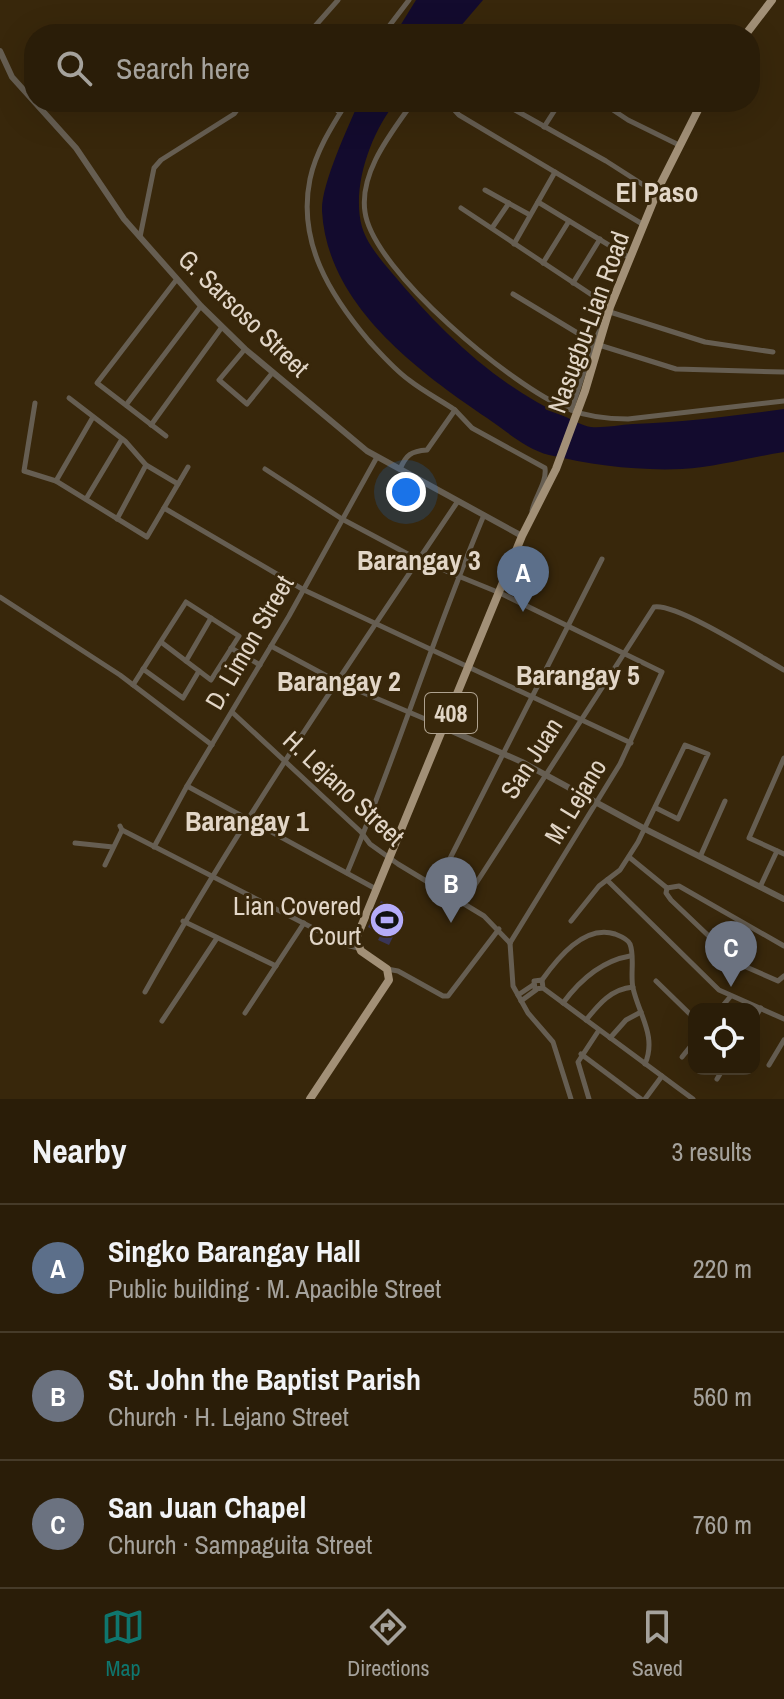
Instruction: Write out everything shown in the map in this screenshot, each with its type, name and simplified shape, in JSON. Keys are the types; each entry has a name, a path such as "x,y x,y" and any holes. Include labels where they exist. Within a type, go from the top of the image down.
{"main road":[{"path":"754,24 772,0"},
{"name":"Nasugbu-Lian Road","path":"530,519 556,469 594,366 597,344 609,310 657,193 697,112"},
{"name":"408","path":"358,948 356,939 530,519"},
{"path":"310,1099 389,980 387,969 358,948"}],"street":[{"path":"317,24 338,0"},
{"path":"391,24 409,0"},
{"name":"G. Sarsoso Street","path":"0,51 12,77 24,92"},
{"name":"G. Sarsoso Street","path":"43,112 68,139 124,219 201,306 245,349 349,438 377,457 522,536"},
{"path":"140,237 154,168 161,160 236,112"},
{"path":"407,112 369,175 364,194 365,213 372,234 394,266 425,301 468,341 530,389 571,410 604,419 784,401"},
{"path":"456,112 644,225"},
{"path":"518,112 657,193"},
{"path":"544,127 554,112"},
{"path":"616,112 679,145"},
{"path":"340,113 327,133 310,181 307,220 318,263 328,285 378,351 407,379 455,410 472,428 545,468 546,477 534,499 530,519"},
{"path":"514,244 555,172"},
{"path":"485,190 530,215"},
{"path":"538,202 631,259"},
{"path":"492,228 509,203"},
{"path":"461,208 609,310 705,342 773,352"},
{"path":"543,263 569,221"},
{"path":"573,283 600,239"},
{"path":"166,436 97,383 177,279"},
{"path":"513,294 597,344 676,369 784,372"},
{"path":"126,405 201,306"},
{"path":"151,425 222,327"},
{"path":"571,410 597,344"},
{"path":"245,349 219,380 247,404 273,372"},
{"path":"69,398 122,439 146,465 178,484"},
{"path":"35,403 24,471 56,481 147,537 188,467"},
{"path":"399,470 406,456 427,450 455,410"},
{"path":"56,481 93,417"},
{"path":"86,499 122,439"},
{"name":"D. Limon Street","path":"154,847 304,590 377,457"},
{"path":"117,519 146,465"},
{"path":"265,469 342,519 419,560 500,593 622,653"},
{"path":"145,992 183,921 247,818 458,501"},
{"path":"164,508 304,590 631,743"},
{"path":"347,873 458,576 484,515"},
{"path":"436,886 602,559"},
{"path":"0,597 133,685 212,745"},
{"path":"133,685 186,602 239,636 211,680 161,642"},
{"name":"San Juan","path":"464,902 654,607 662,605 708,625 784,670"},
{"path":"186,661 211,618"},
{"path":"271,646 338,682 505,754 784,899"},
{"path":"231,648 260,665"},
{"name":"M. Lejano","path":"510,943 597,804 631,743 662,672 622,653"},
{"path":"143,669 183,698 199,671"},
{"name":"H. Lejano Street","path":"232,712 370,844 464,902 499,929 510,943"},
{"path":"571,921 629,857 685,745 708,754 678,819 656,808"},
{"path":"784,758 749,838 784,854"},
{"path":"187,786 377,889"},
{"path":"700,857 725,801"},
{"path":"105,865 121,828 346,945 358,948"},
{"path":"75,843 113,847"},
{"path":"760,887 777,851"},
{"path":"629,857 667,888 679,886 784,946"},
{"path":"607,880 719,990 784,1019"},
{"path":"667,888 666,893 671,900 737,963 778,981 784,976"},
{"path":"183,921 276,966"},
{"path":"245,1013 304,923"},
{"path":"387,969 398,971 448,996 499,929"},
{"path":"520,998 537,987 563,953 590,936 609,933 625,939 630,944 633,987 651,1042 645,1064"},
{"path":"162,1021 217,938"},
{"path":"510,943 511,980 520,998 553,1042 571,1099"},
{"path":"563,1003 591,973 630,956"},
{"path":"656,981 688,1012"},
{"path":"537,987 693,1099"},
{"path":"586,1020 606,997 633,987"},
{"path":"725,1003 730,997"},
{"path":"610,1038 626,1020 641,1012"},
{"path":"589,1099 579,1069 581,1054 599,1030"},
{"path":"769,1065 784,1040"},
{"path":"682,1057 688,1050"},
{"path":"581,1054 643,1099 662,1076"},
{"path":"717,1079 719,1075"}],"shaded area":[{"path":"416,0 483,0 463,24 401,24"},
{"path":"355,112 388,112 371,144 361,178 359,212 364,233 379,257 430,316 472,356 518,390 542,405 591,427 784,409 784,452 682,469 632,468 565,459 524,444 405,356 358,305 340,276 328,245 322,211 336,156"},
{"name":"Lian Covered Court","path":"381,901 405,912 389,945 378,940 381,934 368,927"}],"place":[{"name":"Singko Barangay Hall","path":"523,612"},
{"name":"Lian Covered Court","path":"387,920"},
{"name":"St. John the Baptist Parish","path":"451,923"},
{"name":"San Juan Chapel","path":"731,987"}],"district":[{"name":"El Paso","path":"657,192"},
{"name":"Barangay 3","path":"419,560"},
{"name":"Barangay 5","path":"578,675"},
{"name":"Barangay 2","path":"339,681"},
{"name":"Barangay 1","path":"247,821"}]}
